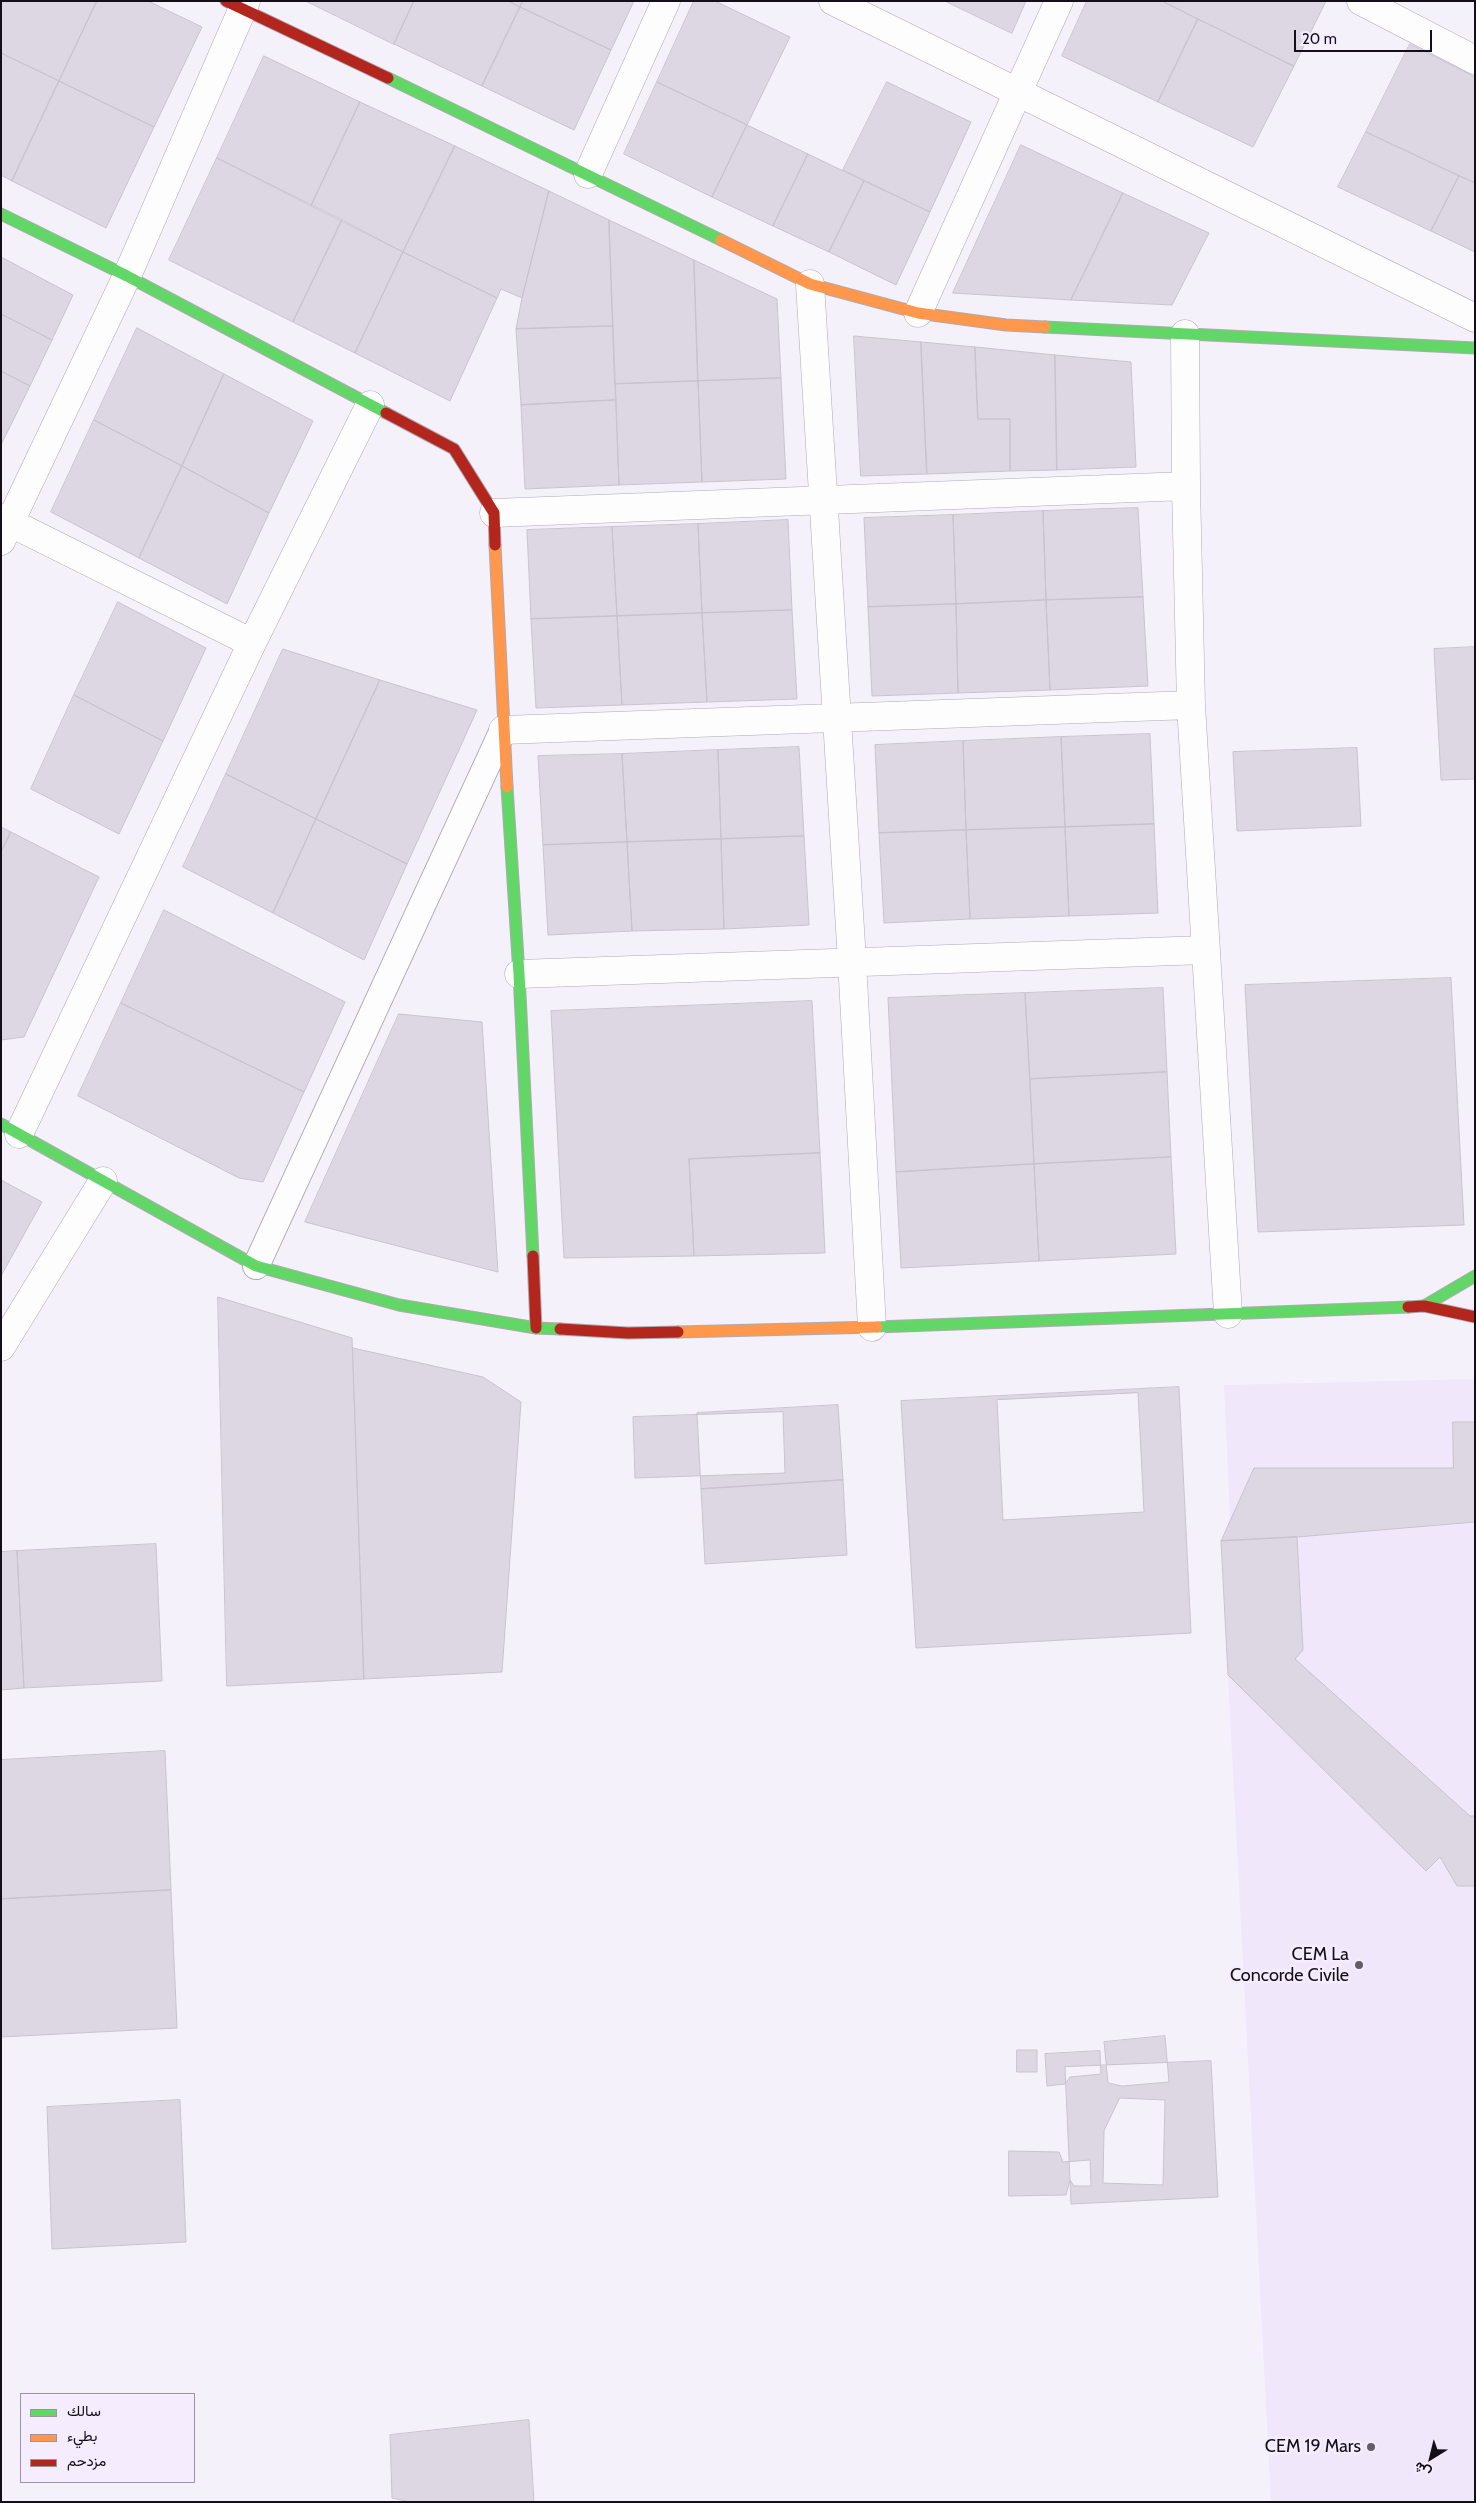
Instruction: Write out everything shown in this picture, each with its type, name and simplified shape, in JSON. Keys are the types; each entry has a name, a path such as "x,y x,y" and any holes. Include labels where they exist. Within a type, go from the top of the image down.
{"street":[{"path":"588,174 666,1"},
{"path":"832,1 1018,91 1475,318"},
{"path":"918,313 1059,1"},
{"path":"1361,1 1475,60"},
{"path":"252,643 4,527 127,276 238,4 810,284 918,313 1006,324 1475,348"},
{"path":"1,214 127,276 454,449 494,513 503,730 519,974 536,1328"},
{"path":"810,284 852,961 872,1328"},
{"path":"1185,334 1191,705 1228,1314"},
{"path":"370,405 10,1129 256,1266 399,1305 536,1328 628,1333 872,1328 1424,1306 1475,1317"},
{"path":"494,513 1186,486"},
{"path":"503,730 1191,705"},
{"path":"519,974 1205,950"},
{"path":"1,1348 103,1181"},
{"path":"1424,1306 1475,1276"}],"lane":[{"path":"256,1266 503,730"}],"shaded area":[{"name":"CEM La Concorde Civile","path":"1475,1379 1475,2502 1271,2502 1221,1541 1230,1518 1224,1385"}],"building":[{"path":"1,1 97,1 59,81 1,53"},
{"path":"97,1 148,1 202,27 154,127 59,81"},
{"path":"306,1 414,1 394,44"},
{"path":"414,1 508,1 520,7 482,86 394,44"},
{"path":"508,1 523,1 520,7"},
{"path":"523,1 634,1 611,50 520,7"},
{"path":"694,1 715,1 790,37 747,125 657,82"},
{"path":"945,1 1026,1 1012,33"},
{"path":"1087,1 1162,1 1198,19 1158,102 1062,56"},
{"path":"1162,1 1326,1 1294,66"},
{"path":"520,7 611,50 574,130 482,86"},
{"path":"1198,19 1294,66 1253,147 1158,102"},
{"path":"1410,44 1475,77 1475,183 1366,132"},
{"path":"1,53 59,81 12,181 1,175"},
{"path":"264,56 360,102 311,206 217,158"},
{"path":"59,81 154,127 106,228 12,181"},
{"path":"657,82 747,125 712,197 624,154"},
{"path":"887,82 971,122 930,212 843,170"},
{"path":"360,102 455,146 403,252 311,206"},
{"path":"747,125 808,154 773,226 712,197"},
{"path":"1366,132 1459,176 1431,231 1338,187"},
{"path":"1021,145 1123,193 1071,300 953,293"},
{"path":"455,146 549,191 522,298 501,289 497,298 403,252"},
{"path":"808,154 864,181 829,252 773,226"},
{"path":"217,158 342,220 293,322 169,260"},
{"path":"1459,176 1475,183 1475,252 1431,231"},
{"path":"864,181 930,212 896,285 829,252"},
{"path":"549,191 609,220 613,326 516,329"},
{"path":"1123,193 1209,233 1172,305 1071,300"},
{"path":"342,220 403,252 355,353 293,322"},
{"path":"609,220 694,260 698,381 615,384"},
{"path":"403,252 497,298 450,401 355,353"},
{"path":"1,257 73,295 52,340 1,314"},
{"path":"694,260 777,299 781,378 698,381"},
{"path":"1,314 52,340 30,386 1,371"},
{"path":"613,326 616,400 521,405 516,329"},
{"path":"137,328 224,374 182,466 94,420"},
{"path":"854,336 921,342 927,474 861,476"},
{"path":"921,342 975,347 978,419 1010,419 1010,471 927,474"},
{"path":"975,347 1055,355 1057,470 1010,471 1010,419 978,419"},
{"path":"1055,355 1131,362 1136,467 1057,470"},
{"path":"1,371 30,386 1,445"},
{"path":"224,374 313,421 269,513 182,466"},
{"path":"781,378 786,479 702,482 698,381"},
{"path":"698,381 702,482 619,485 615,384"},
{"path":"616,400 619,485 525,489 521,405"},
{"path":"94,420 182,466 139,558 51,512"},
{"path":"182,466 269,513 227,604 139,558"},
{"path":"1138,508 1143,597 1046,600 1043,511"},
{"path":"1043,511 1046,600 956,604 953,515"},
{"path":"953,515 956,604 868,607 864,518"},
{"path":"788,520 792,610 702,613 698,524"},
{"path":"698,524 702,613 617,616 612,527"},
{"path":"612,527 617,616 531,619 527,530"},
{"path":"1143,597 1148,686 1050,690 1046,600"},
{"path":"1046,600 1050,690 958,693 956,604"},
{"path":"118,602 206,648 163,741 74,695"},
{"path":"956,604 958,693 872,696 868,607"},
{"path":"792,610 797,699 707,702 702,613"},
{"path":"702,613 707,702 622,705 617,616"},
{"path":"617,616 622,705 536,708 531,619"},
{"path":"1475,647 1475,779 1441,780 1434,649"},
{"path":"283,649 380,680 316,819 226,774"},
{"path":"380,680 477,710 407,864 316,819"},
{"path":"74,695 163,741 119,834 31,789"},
{"path":"1150,734 1154,824 1065,827 1061,737"},
{"path":"1061,737 1065,827 966,830 963,741"},
{"path":"963,741 966,830 879,833 875,745"},
{"path":"799,747 804,836 721,839 718,750"},
{"path":"1357,748 1361,826 1237,831 1233,752"},
{"path":"718,750 721,839 627,842 622,754"},
{"path":"622,754 627,842 543,845 538,756"},
{"path":"226,774 316,819 273,913 183,867"},
{"path":"316,819 407,864 364,960 273,913"},
{"path":"1154,824 1158,913 1069,916 1065,827"},
{"path":"1,827 11,832 1,852"},
{"path":"1065,827 1069,916 970,919 966,830"},
{"path":"966,830 970,919 884,923 879,833"},
{"path":"11,832 99,877 24,1037 1,1040 1,852"},
{"path":"804,836 809,925 724,929 721,839"},
{"path":"721,839 724,929 632,931 627,842"},
{"path":"627,842 632,931 548,935 543,845"},
{"path":"164,910 345,1002 304,1092 121,1003"},
{"path":"1451,978 1464,1225 1258,1232 1245,985"},
{"path":"1163,988 1167,1072 1030,1079 1025,993"},
{"path":"1025,993 1034,1164 896,1172 888,998"},
{"path":"812,1001 820,1153 689,1159 694,1256 564,1258 551,1011"},
{"path":"121,1003 304,1092 263,1182 239,1178 78,1096"},
{"path":"399,1014 482,1022 498,1272 305,1222"},
{"path":"1167,1072 1171,1157 1034,1164 1030,1079"},
{"path":"820,1153 825,1253 694,1256 689,1159"},
{"path":"1171,1157 1176,1254 1039,1261 1034,1164"},
{"path":"1034,1164 1039,1261 901,1268 896,1172"},
{"path":"1,1180 42,1202 1,1276"},
{"path":"218,1297 352,1338 364,1679 227,1686"},
{"path":"353,1348 483,1377 521,1402 502,1672 364,1679"},
{"path":"1179,1387 1191,1633 916,1648 901,1401"},
{"path":"1138,1393 1144,1512 1003,1520 997,1400"},
{"path":"838,1405 843,1480 701,1489 697,1413"},
{"path":"783,1412 785,1473 635,1478 633,1417"},
{"path":"1453,1422 1475,1422 1475,1522 1297,1537 1221,1541 1254,1468 1453,1468"},
{"path":"843,1480 847,1555 705,1564 701,1489"},
{"path":"1297,1537 1303,1650 1295,1659 1470,1816 1475,1816 1475,1886 1457,1886 1440,1857 1426,1871 1228,1675 1221,1541"},
{"path":"156,1544 162,1681 24,1688 17,1551"},
{"path":"17,1551 24,1688 1,1690 1,1552"},
{"path":"165,1751 171,1890 1,1899 1,1760"},
{"path":"171,1890 177,2028 1,2037 1,1899"},
{"path":"1165,2036 1169,2082 1122,2086 1108,2083 1104,2042"},
{"path":"1017,2050 1037,2050 1037,2072 1017,2072"},
{"path":"1100,2051 1101,2074 1070,2077 1065,2084 1047,2086 1045,2054"},
{"path":"1211,2061 1218,2197 1071,2204 1065,2067"},
{"path":"1120,2098 1165,2100 1163,2185 1103,2183 1104,2131"},
{"path":"180,2100 186,2242 52,2249 47,2107"},
{"path":"1009,2151 1059,2152 1063,2162 1090,2160 1091,2186 1074,2186 1070,2180 1066,2195 1009,2196"},
{"path":"529,2420 534,2502 410,2502 392,2498 390,2435"}],"traffic: fast":[{"path":"388,78 721,240"},
{"path":"1,214 127,276 386,413"},
{"path":"1045,327 1475,348"},
{"path":"507,787 519,974 533,1256"},
{"path":"1,1124 256,1266 399,1305 536,1328 560,1329"},
{"path":"1424,1306 1475,1276"},
{"path":"877,1327 1408,1307"}],"traffic: slow":[{"path":"721,240 810,284 918,313 1006,325 1045,327"},
{"path":"495,545 507,787"},
{"path":"678,1332 877,1327"}],"traffic: jam":[{"path":"226,1 388,78"},
{"path":"386,413 454,449 494,513 495,545"},
{"path":"533,1256 536,1328"},
{"path":"1408,1307 1424,1306 1475,1317"},
{"path":"560,1329 628,1333 678,1332"}],"place":[{"name":"CEM La Concorde Civile","path":"1359,1965"},
{"name":"CEM 19 Mars","path":"1371,2447"}]}
